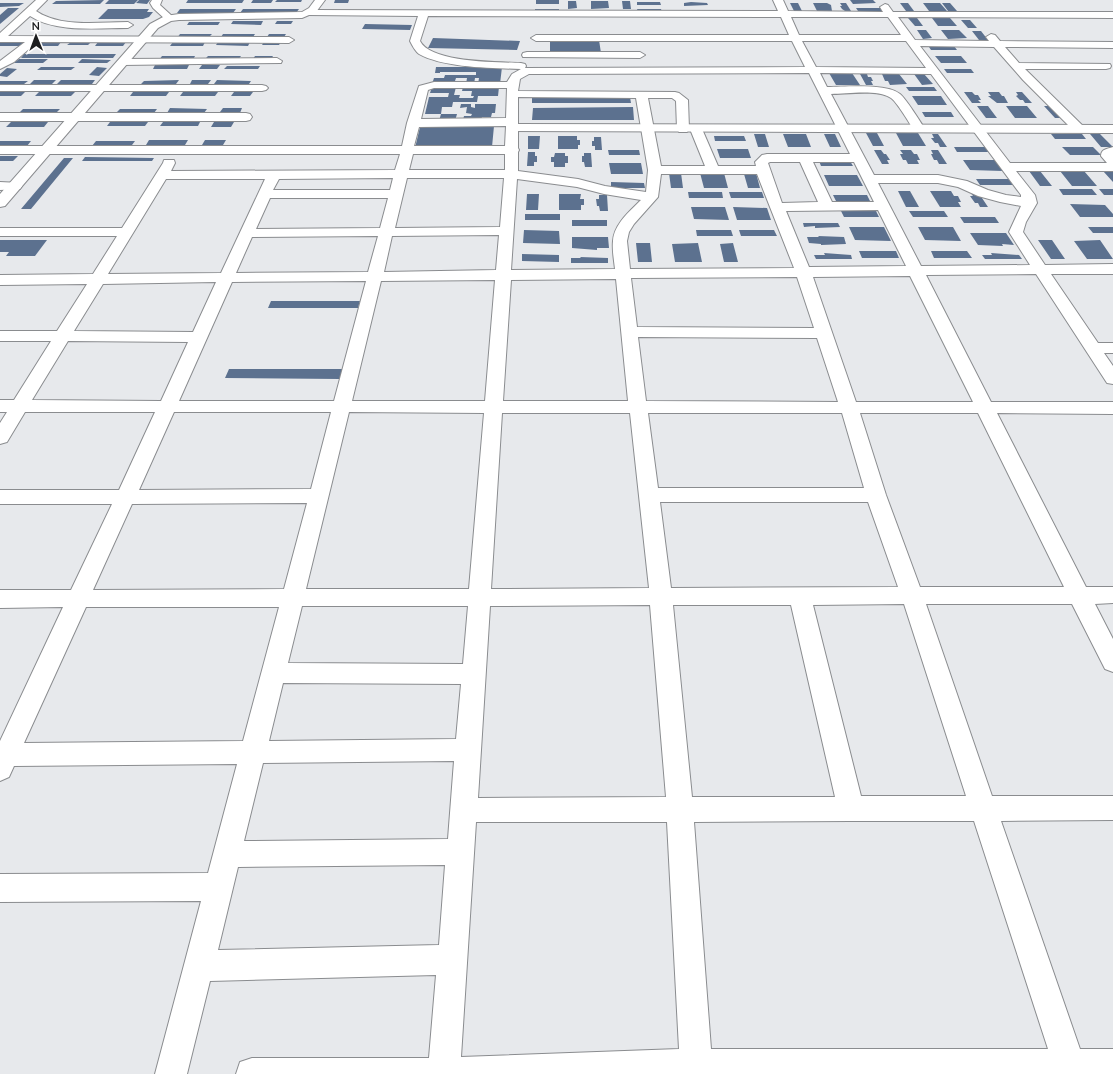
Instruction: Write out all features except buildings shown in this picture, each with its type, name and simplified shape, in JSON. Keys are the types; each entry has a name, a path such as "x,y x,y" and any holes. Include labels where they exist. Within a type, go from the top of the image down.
{"street":[{"path":"0,38 42,0"},
{"path":"157,0 155,3 156,6 170,18"},
{"path":"229,150 289,40 306,14 315,10 320,0"},
{"path":"778,0 811,70 859,158 1113,662"},
{"path":"880,0 1028,195 1030,203 1025,214 1017,224 1016,232 1113,379"},
{"path":"960,5 984,14"},
{"path":"1023,6 1036,14"},
{"path":"30,11 40,18 64,23 154,26"},
{"path":"0,203 141,39 154,26 170,18 190,16 306,14 424,14 538,26 618,27 757,38 1113,45"},
{"path":"424,14 415,41 421,51 441,58 458,61 517,84 683,105 690,129 714,171"},
{"path":"968,14 997,43 1016,66 1079,129"},
{"path":"538,26 618,27 674,15 1113,15"},
{"path":"714,15 719,25"},
{"path":"744,15 757,38"},
{"path":"444,1074 517,84 538,26"},
{"path":"902,29 916,29"},
{"path":"1070,34 1110,69"},
{"path":"0,38 289,40"},
{"path":"0,66 10,60 35,39"},
{"path":"527,55 640,55"},
{"path":"122,62 277,61"},
{"path":"1016,66 1110,69"},
{"path":"171,1074 397,184 423,88 426,86 517,84 811,70 933,71"},
{"path":"0,88 99,88 266,82"},
{"path":"823,90 880,91 891,93 896,96 919,129"},
{"path":"642,99 655,170 653,190 651,197 636,211 622,232 620,241 629,332 660,597 680,810 696,1070"},
{"path":"0,117 246,117"},
{"path":"413,123 513,133"},
{"path":"0,150 406,150 513,133 647,129 1113,129"},
{"path":"0,438 177,150"},
{"path":"1113,151 1107,153 1107,156 1113,162"},
{"path":"859,158 767,158 761,162 764,174 803,271 849,407 876,495 912,596 982,809 1071,1070"},
{"path":"804,158 827,206"},
{"path":"1007,167 1113,167"},
{"path":"655,170 763,170 764,174"},
{"path":"162,175 274,174 397,184"},
{"path":"274,174 78,599 2,759 253,752 468,750"},
{"path":"265,194 511,174 578,183 604,190 651,197"},
{"path":"869,179 938,179 962,184 983,193 1005,199 1030,203"},
{"path":"0,186 15,186"},
{"path":"778,207 883,206"},
{"path":"247,233 507,231"},
{"path":"0,232 127,232"},
{"path":"0,280 1113,269"},
{"path":"629,332 823,333"},
{"path":"0,336 63,335 199,337"},
{"path":"1092,348 1113,348"},
{"path":"0,406 1113,408"},
{"path":"649,495 876,495"},
{"path":"0,497 318,496"},
{"path":"0,599 1113,595"},
{"path":"800,596 851,810"},
{"path":"273,673 474,674"},
{"path":"464,810 1113,808"},
{"path":"227,854 460,852"},
{"path":"0,888 218,887"},
{"path":"199,966 452,960"},
{"path":"252,1074 444,1074 696,1070 1071,1070 1113,1065"}]}
